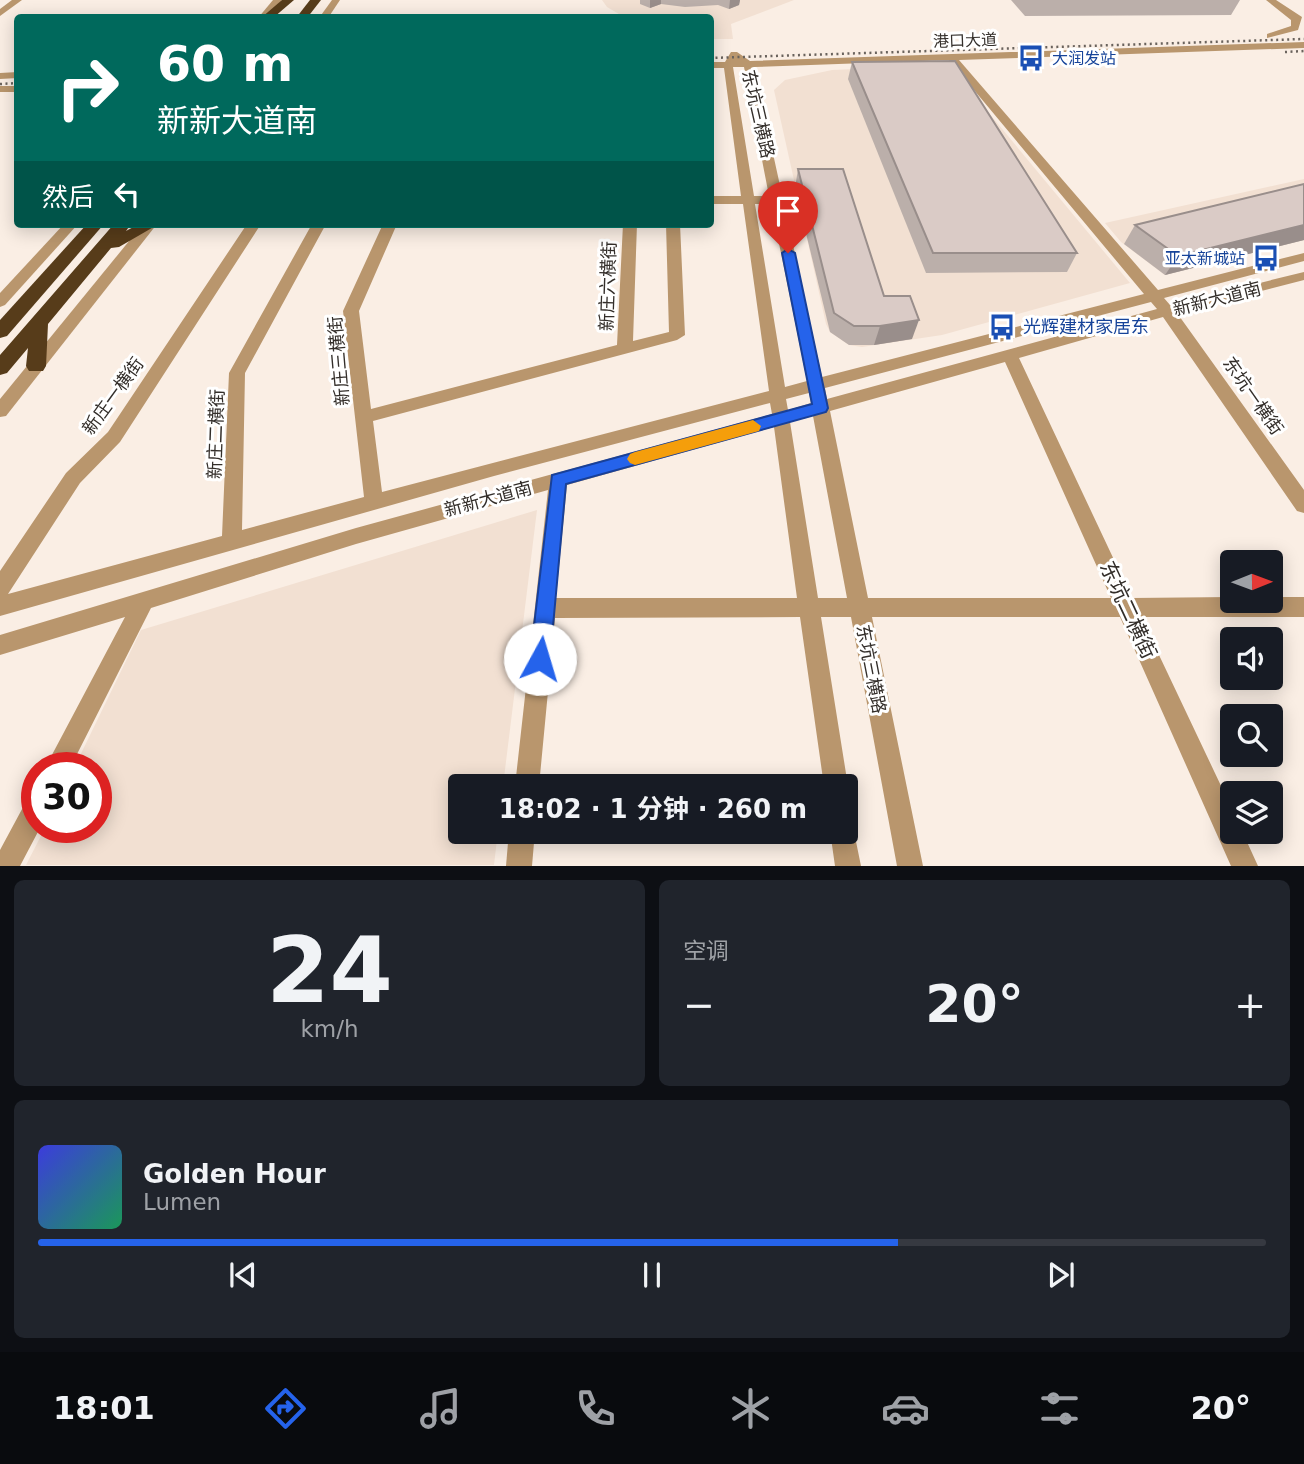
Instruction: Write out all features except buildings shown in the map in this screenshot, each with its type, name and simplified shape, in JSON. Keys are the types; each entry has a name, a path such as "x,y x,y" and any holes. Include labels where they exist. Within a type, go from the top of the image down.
{"highway":[{"path":"270,14 289,0"},
{"path":"285,14 297,0"},
{"path":"304,14 316,0"},
{"path":"0,332 92,228"},
{"path":"0,368 119,228"},
{"path":"101,249 143,228"},
{"path":"36,366 39,321"}],"street":[{"path":"0,13 18,0"},
{"path":"267,14 278,0"},
{"path":"1270,0 1304,23"},
{"path":"1284,0 1304,13"},
{"path":"1270,36 1295,28 1296,20 1291,14"},
{"name":"港口大道","path":"714,56 731,59 1304,35"},
{"name":"港口大道","path":"748,64 1300,46"},
{"name":"东坑一横街","path":"951,56 1167,311 1304,505"},
{"name":"港口大道","path":"714,64 731,59"},
{"name":"东坑三横路","path":"834,774 749,200 731,59 748,64 761,84 777,200 821,408 909,866"},
{"path":"761,84 820,61"},
{"path":"714,200 777,200"},
{"path":"0,302 67,228"},
{"path":"0,411 147,228"},
{"name":"新庄一横街","path":"0,588 73,478 114,437 251,228"},
{"name":"新庄二横街","path":"232,540 237,373 317,228"},
{"name":"新庄三横街","path":"374,501 351,311 388,228"},
{"name":"新庄六横街","path":"625,349 630,228"},
{"path":"364,417 677,335 673,228"},
{"name":"新新大道南","path":"0,606 374,501 1304,257"},
{"name":"新新大道南","path":"0,645 356,536 1167,311 1304,276"},
{"name":"东坑二横街","path":"1010,355 1245,866"},
{"path":"528,774 558,480"},
{"path":"65,752 144,601"},
{"path":"545,608 1304,607"},
{"path":"6,866 21,837"},
{"path":"519,866 521,844"},
{"path":"845,844 848,866"}],"shaded area":[{"path":"602,0 794,0 731,24 733,39 714,39 714,14 619,14 607,7"},
{"path":"949,65 1130,283 942,335 862,347 849,345 830,332 826,324 774,90 785,80 832,70"},
{"path":"1304,179 1304,240 1165,275 1121,242 1105,223"},
{"path":"537,510 504,774 448,774 448,844 496,844 494,865 26,865 37,843 112,843 112,752 82,752 141,630"}],"railway":[{"path":"714,58 1304,39"},
{"path":"1285,52 1304,51"},
{"path":"0,84 14,83"}],"slow traffic":[{"path":"635,459 753,426"}],"place":[{"name":"大润发站","path":"1031,58"},
{"name":"亚太新城站","path":"1266,258"},
{"name":"光辉建材家居东","path":"1002,327"}],"route":[{"path":"540,659 558,480 821,408 788,253"}]}
